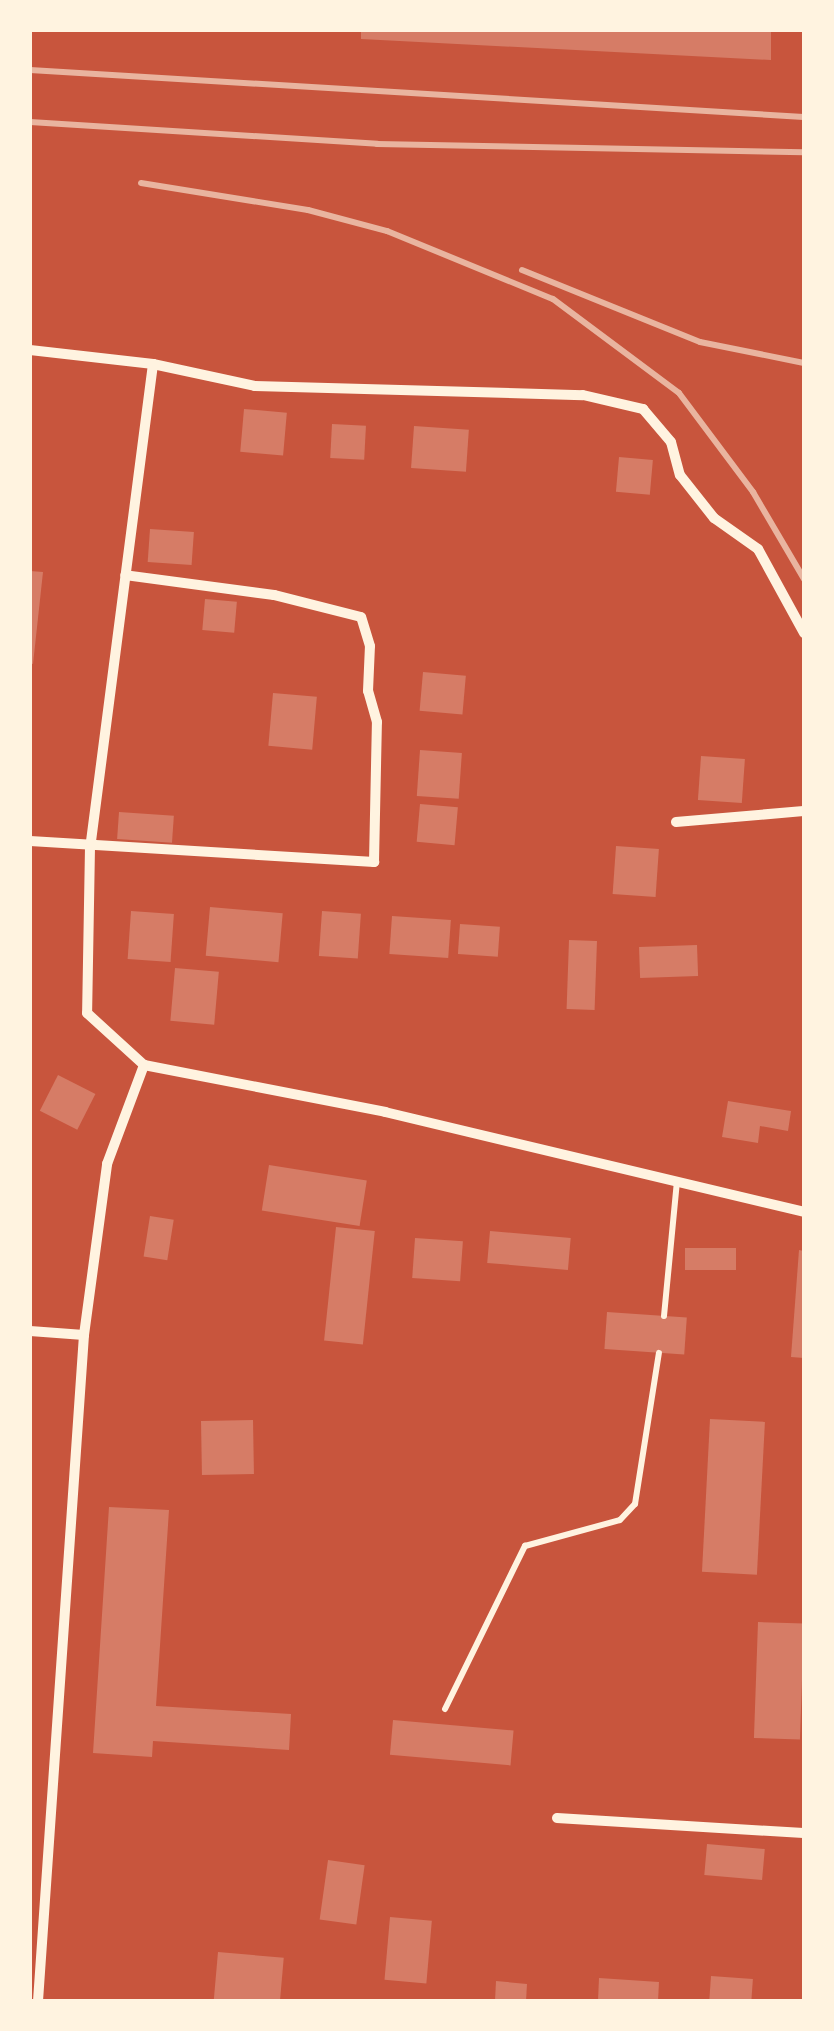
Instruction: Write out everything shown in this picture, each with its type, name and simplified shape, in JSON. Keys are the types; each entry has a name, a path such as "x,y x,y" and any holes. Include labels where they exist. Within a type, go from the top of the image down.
{"street":[{"path":"30,350 153,364 255,386 583,394 643,409 670,442 680,475 714,518 758,550 804,633"},
{"path":"153,364 90,846 87,1012 144,1064 385,1112 804,1212"},
{"path":"30,841 374,862 377,722 368,691 370,646 360,616 274,595 126,575"},
{"path":"676,822 804,811"},
{"path":"38,2001 84,1335 107,1164 144,1064"},
{"path":"30,1330 84,1335"},
{"path":"557,1818 804,1833"}],"lane":[{"path":"664,1316 678,1182"},
{"path":"445,1710 525,1546 620,1520 634,1504 660,1353"},
{"path":"30,1904 45,1905"}],"building":[{"path":"361,30 771,30 771,60 361,39"},
{"path":"244,409 287,413 283,456 240,452"},
{"path":"332,424 366,426 364,460 330,458"},
{"path":"414,426 469,430 466,472 411,468"},
{"path":"619,457 653,460 650,495 616,492"},
{"path":"150,529 194,532 192,565 148,562"},
{"path":"30,571 43,572 33,664 30,663"},
{"path":"205,599 237,602 234,633 202,630"},
{"path":"423,672 466,676 462,715 420,711"},
{"path":"273,693 317,697 312,750 268,746"},
{"path":"420,750 462,753 459,799 417,796"},
{"path":"701,756 745,759 742,803 698,800"},
{"path":"420,804 458,807 455,845 417,842"},
{"path":"119,812 174,816 172,843 117,839"},
{"path":"616,846 659,849 656,897 613,894"},
{"path":"210,907 283,913 278,962 206,956"},
{"path":"131,911 174,914 171,962 128,959"},
{"path":"322,911 361,914 358,959 319,956"},
{"path":"392,916 451,920 448,958 389,954"},
{"path":"460,924 500,927 498,957 458,954"},
{"path":"569,940 597,941 595,1010 567,1009"},
{"path":"697,945 698,976 640,978 639,947"},
{"path":"175,968 219,972 214,1025 170,1021"},
{"path":"58,1075 95,1094 77,1130 40,1111"},
{"path":"728,1101 791,1111 788,1131 760,1126 758,1143 722,1137"},
{"path":"269,1165 367,1180 360,1226 262,1210"},
{"path":"150,1216 174,1220 167,1260 144,1256"},
{"path":"336,1227 375,1231 363,1344 324,1340"},
{"path":"490,1231 571,1238 568,1270 487,1263"},
{"path":"415,1238 463,1241 460,1281 412,1278"},
{"path":"685,1248 736,1248 736,1270 685,1270"},
{"path":"799,1250 804,1251 804,1358 791,1357"},
{"path":"607,1312 687,1318 684,1354 604,1349"},
{"path":"710,1419 765,1422 757,1575 702,1572"},
{"path":"253,1420 254,1474 202,1475 201,1421"},
{"path":"109,1507 169,1510 156,1706 291,1714 289,1750 153,1741 152,1757 93,1753"},
{"path":"758,1622 804,1624 800,1740 754,1738"},
{"path":"393,1720 514,1731 510,1765 390,1755"},
{"path":"707,1844 765,1849 762,1880 704,1875"},
{"path":"328,1860 365,1865 356,1925 320,1919"},
{"path":"390,1917 432,1921 426,1983 385,1980"},
{"path":"218,1952 284,1958 280,2001 214,2001"},
{"path":"711,1976 753,1979 751,2001 709,2001"},
{"path":"599,1978 659,1982 658,2001 598,2001"},
{"path":"496,1981 527,1984 526,2001 495,2001"}],"railway":[{"path":"30,70 804,117"},
{"path":"30,122 377,144 804,152"},
{"path":"141,183 308,210 387,231 553,299 679,393 753,492 804,579"},
{"path":"522,270 700,342 804,363"}]}
